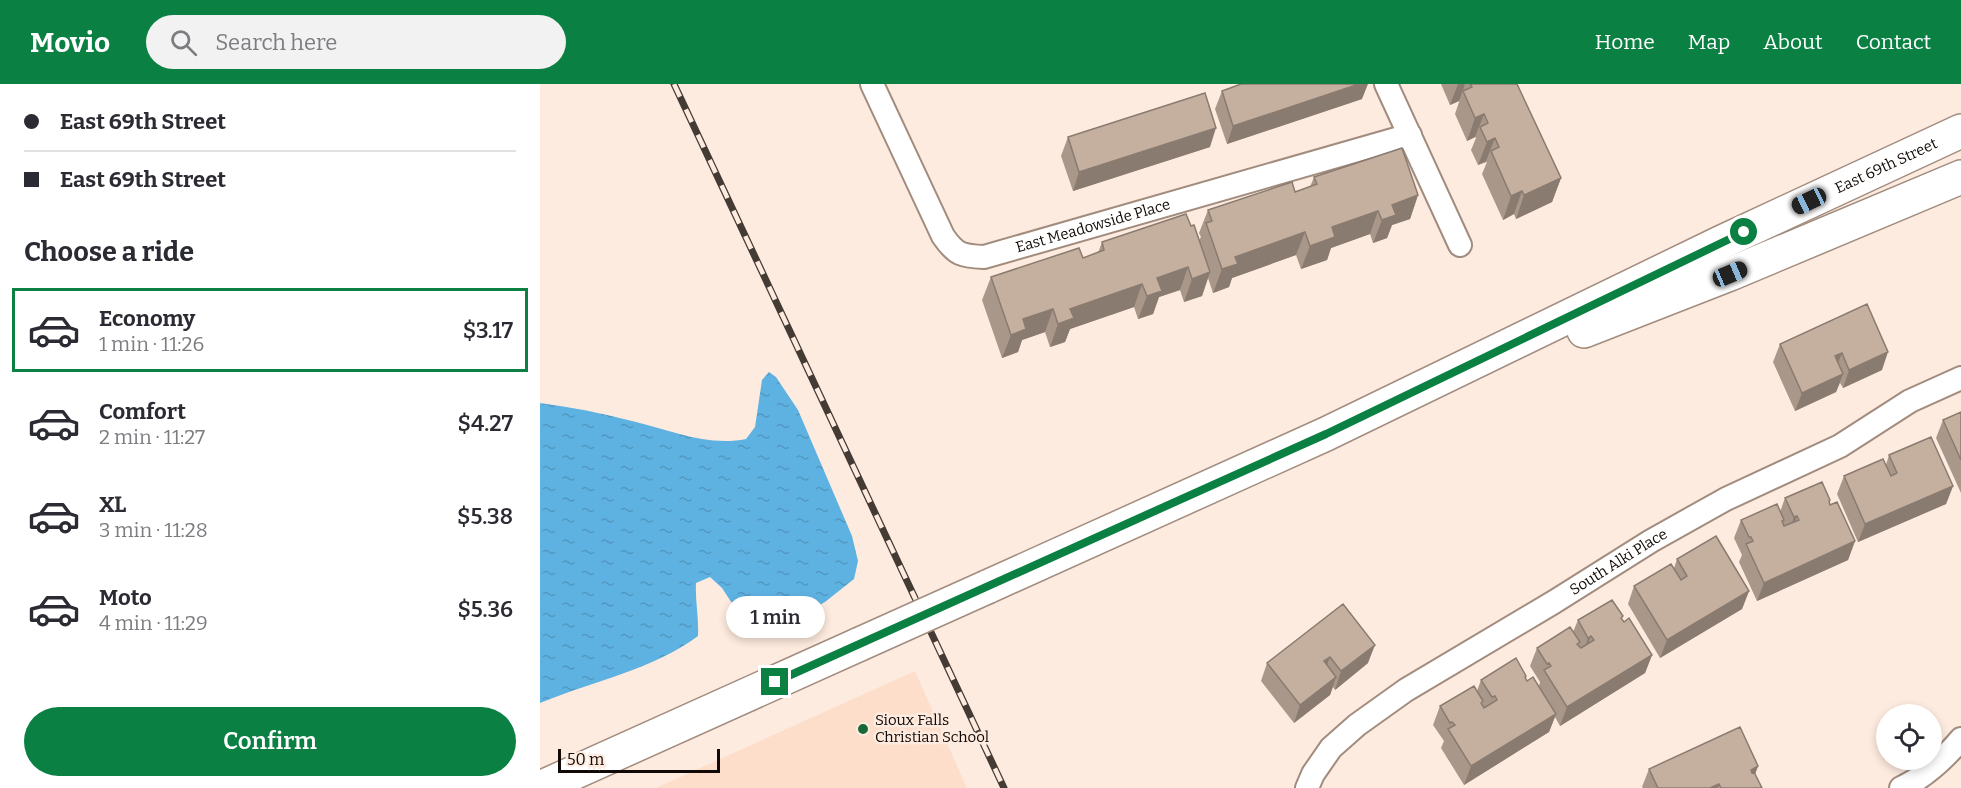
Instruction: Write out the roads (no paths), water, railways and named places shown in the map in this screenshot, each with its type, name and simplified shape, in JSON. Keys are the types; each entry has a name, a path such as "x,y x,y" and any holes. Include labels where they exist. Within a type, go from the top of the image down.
{"main road":[{"name":"East 69th Street","path":"540,788 1326,434 1722,242 1961,131"},
{"name":"East 69th Street","path":"1326,434 1730,274 1961,177"}],"street":[{"name":"East Meadowside Place","path":"872,84 943,236 952,250 966,256 984,257 1410,135"},
{"path":"1386,84 1460,245"},
{"name":"South Alki Place","path":"1307,788 1313,774 1331,748 1357,725 1406,690 1660,536 1726,499 1840,446 1910,401 1961,378"},
{"path":"1901,788 1929,771 1961,739"}],"water":[{"path":"769,372 776,377 798,410 852,536 858,561 854,579 825,602 796,618 778,624 756,625 741,617 722,588 710,577 696,583 698,636 642,666 540,703 540,403 609,415 703,439 732,441 746,439 755,427 762,380"}],"railway":[{"path":"674,84 1004,788"}],"place":[{"name":"Sioux Falls Christian School","path":"863,729"}]}
